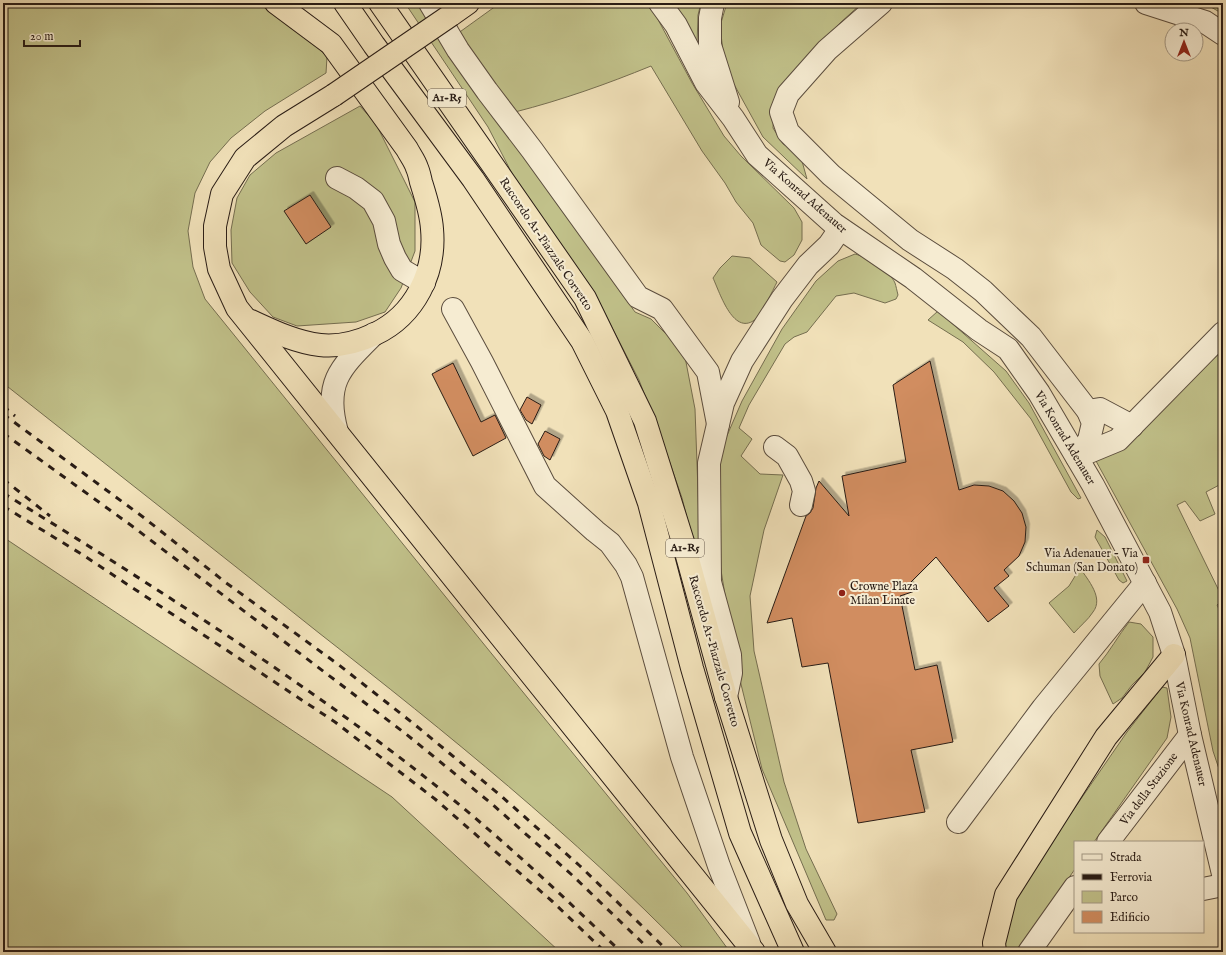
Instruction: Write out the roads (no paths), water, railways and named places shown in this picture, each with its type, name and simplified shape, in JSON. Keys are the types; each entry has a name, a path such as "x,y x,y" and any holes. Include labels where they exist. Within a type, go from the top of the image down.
{"highway":[{"path":"247,320 290,338 320,345 338,345 354,342 390,326 406,313 415,301 430,266 433,231 426,197 417,168 407,149 331,44 276,3"},
{"name":"Raccordo A1-Piazzale Corvetto","path":"346,3 374,45 474,179 582,341 617,411 649,503 692,668 740,833 792,952"},
{"name":"Raccordo A1-Piazzale Corvetto","path":"380,3 505,180 588,304 645,421 684,545 726,697 771,840 797,904 825,952"},
{"path":"459,9 334,95 284,126 245,158 222,194 214,226 215,247 219,269 237,308 753,950"},
{"path":"994,952 994,943 1006,895 1106,737 1174,656"}],"street":[{"path":"387,3 398,29"},
{"path":"430,3 458,50 487,91 532,150 638,297 662,309 708,372 718,424"},
{"name":"Via Konrad Adenauer","path":"660,3 676,25 706,83 733,118 757,155 840,229 913,278 979,330 1008,349 1039,393 1077,457 1160,612 1174,656 1190,735 1223,874"},
{"name":"Via Konrad Adenauer","path":"713,3 710,18 710,45 733,118"},
{"path":"881,3 827,50 788,94 781,112 788,132 831,175 910,240 955,269 983,291 1031,337 1088,411 1093,423 1089,440 1077,457"},
{"path":"1146,3 1205,22 1223,34"},
{"path":"337,178 356,188 373,201 384,221 389,244 402,270 424,283"},
{"path":"726,697 731,673 730,654 710,582 709,463 723,403 742,361 782,299 808,265 829,245 840,229"},
{"path":"453,309 482,362 545,486 610,543 626,565 632,577 682,757 719,866 753,950"},
{"path":"1077,457 1118,440 1223,333"},
{"path":"337,432 331,405 333,389 341,371 350,359 374,334"},
{"path":"1088,411 1100,409 1132,426"},
{"path":"775,447 787,456 801,480 804,491 801,505"},
{"path":"958,822 1043,708 1145,583"},
{"name":"Via della Stazione","path":"1109,841 1190,735"},
{"path":"1204,889 1223,885"},
{"path":"1030,952 1074,888"}],"railway":[{"path":"3,406 15,416"},
{"path":"3,414 143,517 225,582 339,665 414,724 500,795 580,866 669,952"},
{"path":"3,433 132,526 406,734 492,804 572,875 652,952"},
{"path":"3,479 50,516"},
{"path":"3,493 122,567 223,633 313,694 372,737 430,781 480,822 621,952"},
{"path":"3,506 83,555 335,722 435,799 553,902 605,952"}],"place":[{"name":"Via Adenauer - Via Schuman (San Donato)","path":"1146,560"},
{"name":"Crowne Plaza Milan Linate","path":"842,593"}]}
